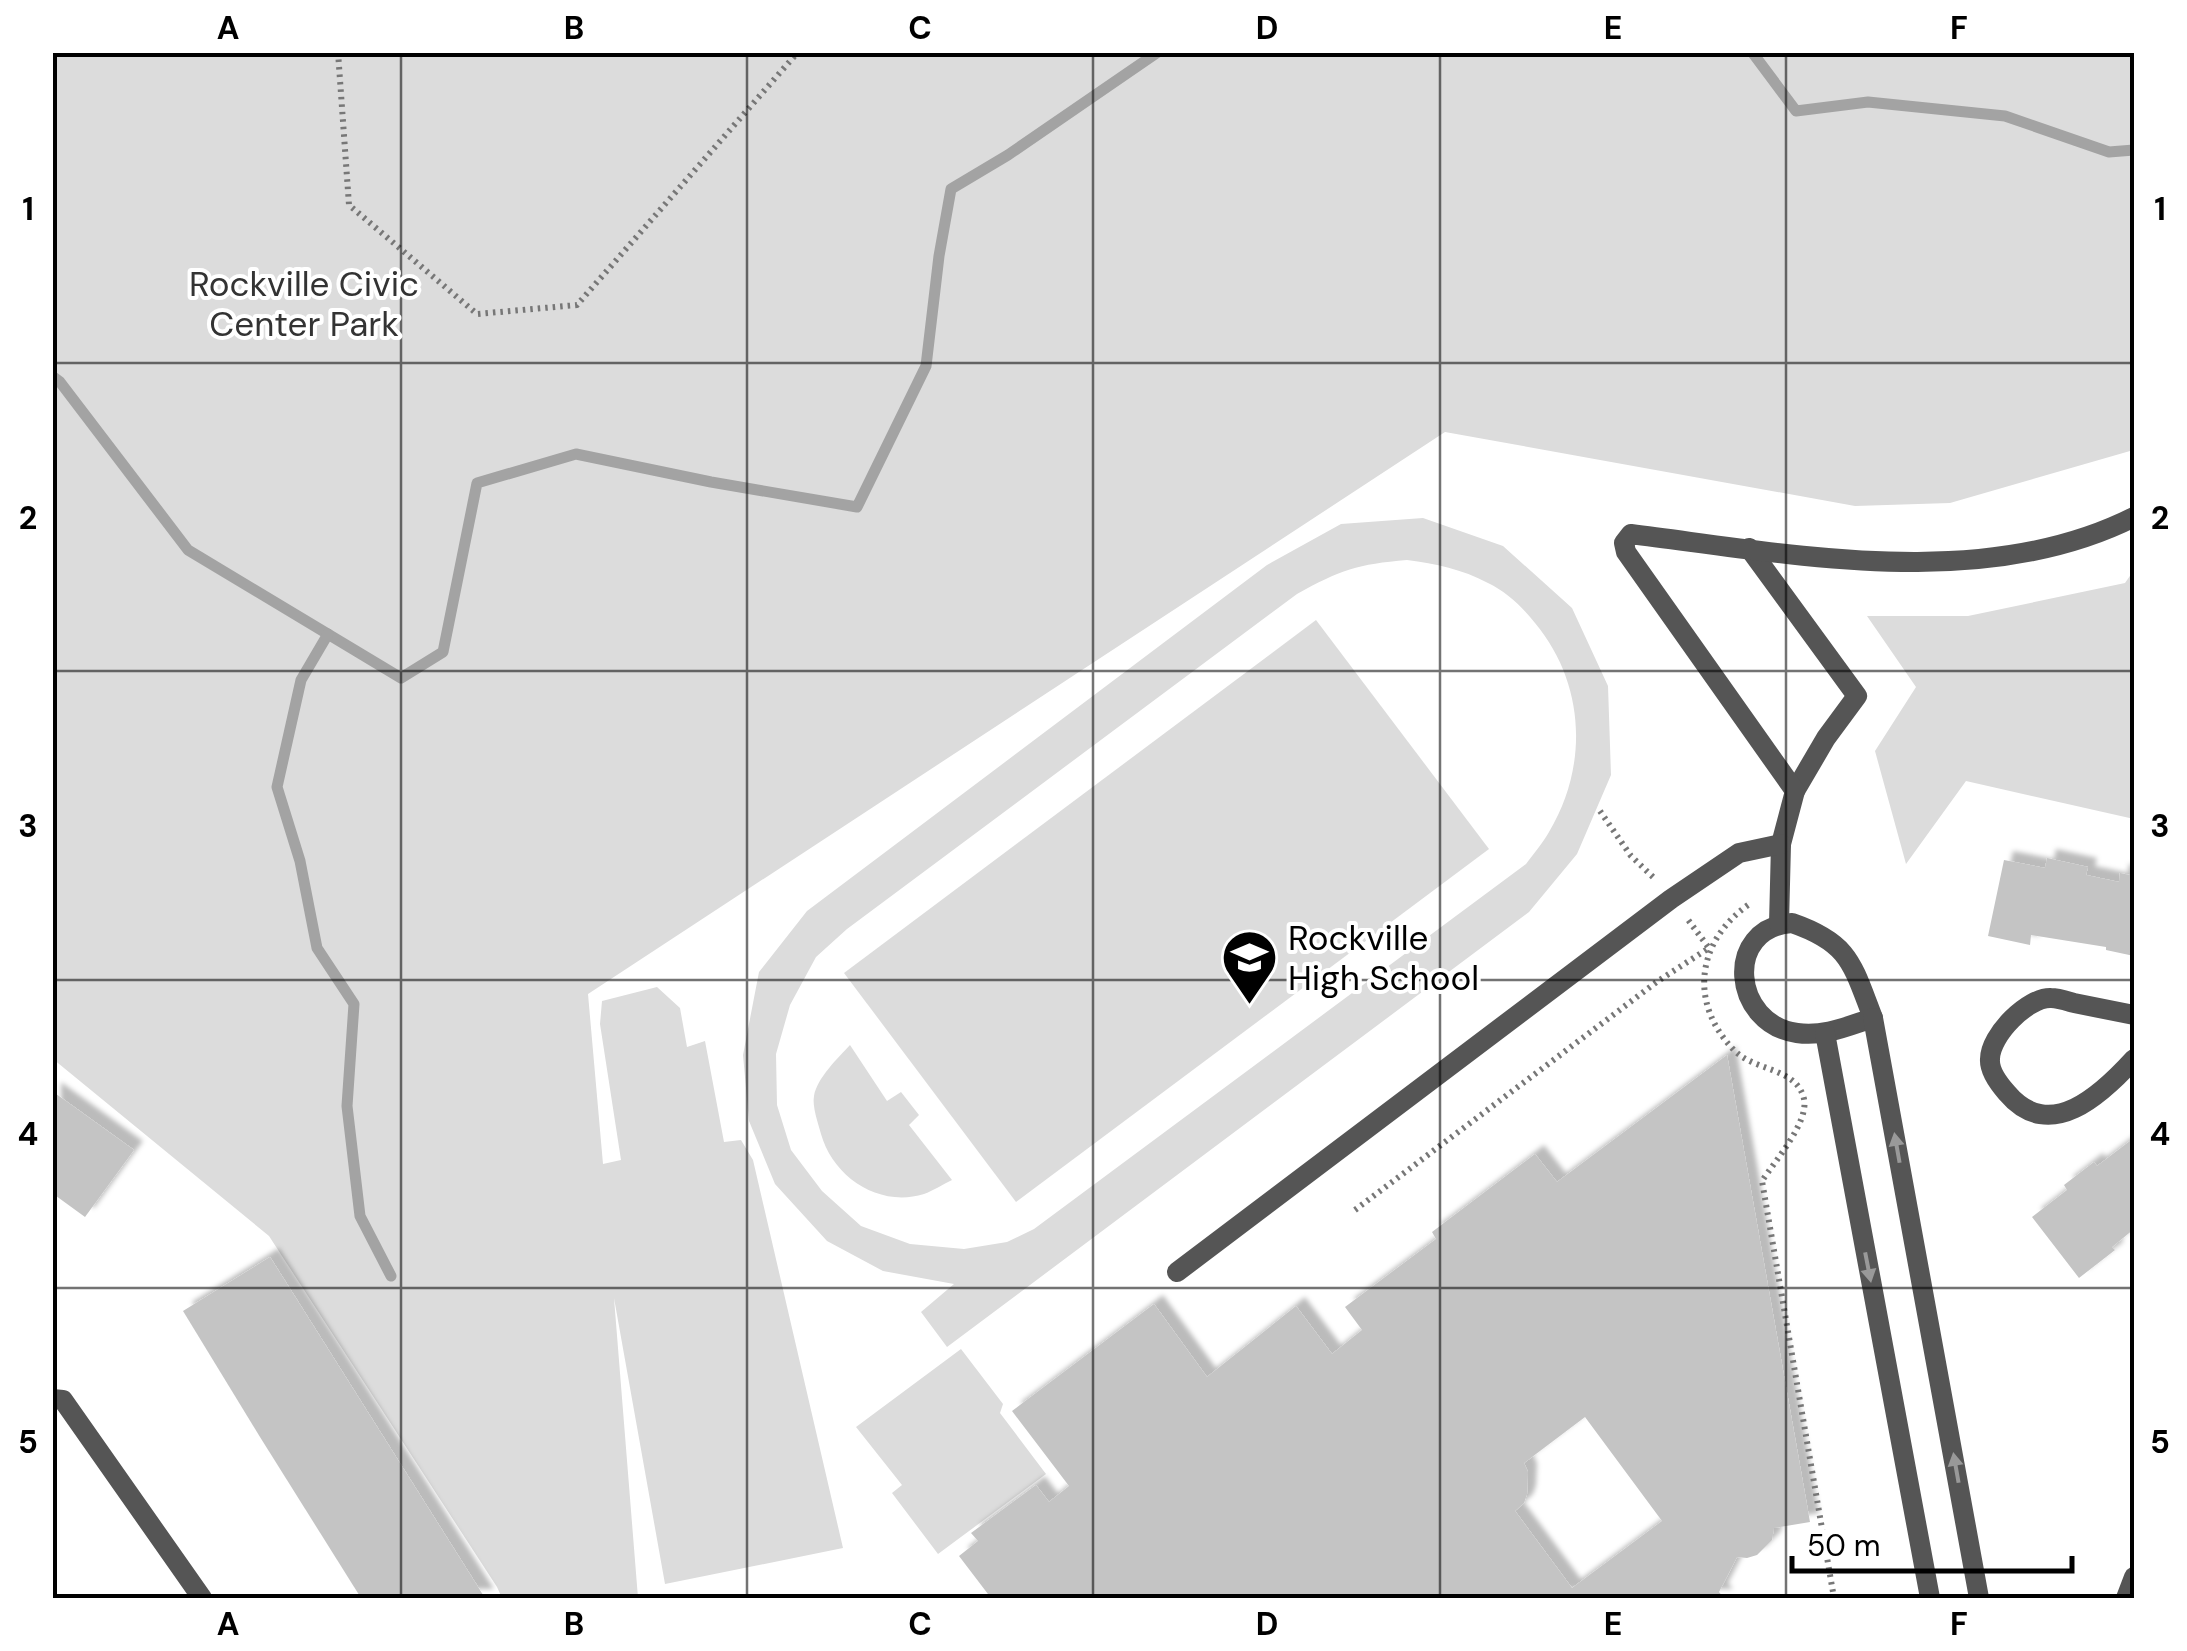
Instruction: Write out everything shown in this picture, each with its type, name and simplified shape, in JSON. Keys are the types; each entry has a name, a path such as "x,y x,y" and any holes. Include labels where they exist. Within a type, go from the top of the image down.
{"street":[{"path":"1795,791 1626,552 1624,543 1631,534 1857,561 1931,563 2000,556 2075,542 2134,518"},
{"path":"1748,548 1858,696 1826,738 1795,791 1782,844 1779,924"},
{"path":"1177,1272 1671,899 1739,853 1782,844"},
{"path":"1873,1018 1825,1033 1794,1033 1772,1024 1753,1008 1744,988 1749,948 1779,924 1792,923 1835,942 1852,966 1873,1018 1980,1598"},
{"path":"2134,1016 2048,997 2024,1007 2000,1032 1989,1058 1996,1080 2010,1098 2033,1112 2062,1114 2088,1103 2134,1059"},
{"path":"1825,1033 1930,1598"},
{"path":"52,1399 63,1400 202,1598"},
{"path":"2126,1598 2134,1577"}],"path":[{"path":"338,52 349,204 477,314 577,305 798,52"},
{"path":"1600,811 1631,856 1654,878 1709,948"},
{"path":"1748,905 1731,917 1709,948 1704,966 1705,992 1722,1035 1738,1054 1790,1078 1804,1100 1799,1126 1762,1181 1834,1598"},
{"path":"1355,1210 1658,981 1709,948"}],"green space":[{"name":"Rockville Civic Center Park","path":"52,53 2134,53 2134,457 2130,451 1950,503 1855,506 1445,432 588,994 603,1164 621,1160 600,1024 602,1001 657,987 680,1008 687,1047 705,1041 724,1142 741,1140 753,1160 843,1548 665,1584 614,1298 638,1598 502,1598 269,1236 53,1059"},
{"path":"1423,518 1503,546 1572,608 1608,686 1611,775 1577,854 1529,912 947,1347 921,1312 954,1284 883,1271 827,1241 775,1184 749,1121 743,1055 759,972 807,911 1267,565 1341,524","holes":["1407,560 1468,574 1508,595 1552,646 1564,672 1576,725 1571,780 1549,832 1526,864 1034,1229 1007,1242 964,1249 910,1244 861,1226 822,1191 791,1150 777,1105 776,1054 790,1005 816,957 847,929 1297,594 1362,566"]},
{"path":"2134,570 2134,819 1966,781 1906,864 1875,751 1916,687 1867,616 1968,616 2125,583"},
{"path":"1316,620 1489,849 1016,1202 844,973"},
{"path":"850,1045 887,1101 901,1092 919,1115 909,1125 952,1180 924,1194 891,1197 860,1185 836,1163 821,1134 814,1096 824,1075"},
{"path":"961,1349 1003,1404 1000,1413 1046,1474 938,1554 892,1493 902,1485 856,1427"}],"building":[{"path":"2047,858 2088,867 2086,875 2119,882 2120,873 2134,876 2134,956 2106,947 2031,935 2030,945 1988,936 2004,860 2045,868"},
{"path":"1727,1055 1810,1522 1774,1528 1772,1540 1757,1555 1737,1557 1719,1592 1724,1598 991,1598 959,1556 978,1541 971,1533 1036,1485 1049,1502 1069,1486 1012,1411 1154,1304 1207,1377 1296,1306 1332,1354 1362,1330 1345,1307 1436,1239 1432,1232 1535,1154 1557,1182","holes":["1585,1417 1662,1521 1572,1588 1515,1511 1527,1494 1528,1472 1524,1463"]},
{"path":"52,1091 134,1150 85,1217 52,1193"},
{"path":"2130,1141 2134,1143 2134,1229 2112,1247 2115,1250 2079,1278 2032,1217 2067,1190 2064,1185"},
{"path":"270,1257 485,1598 361,1598 183,1311"}],"waterway":[{"path":"52,376 188,550 401,678 443,652 477,483 576,454 857,507 926,366 951,189 1008,155 1158,52"},
{"path":"1752,52 1796,111 1868,102 2005,116 2109,152 2134,150"},
{"path":"328,634 301,680 277,787 300,861 317,948 354,1004 347,1106 360,1216 391,1276"}],"place":[{"name":"Rockville High School","path":"1249,1007"}]}
